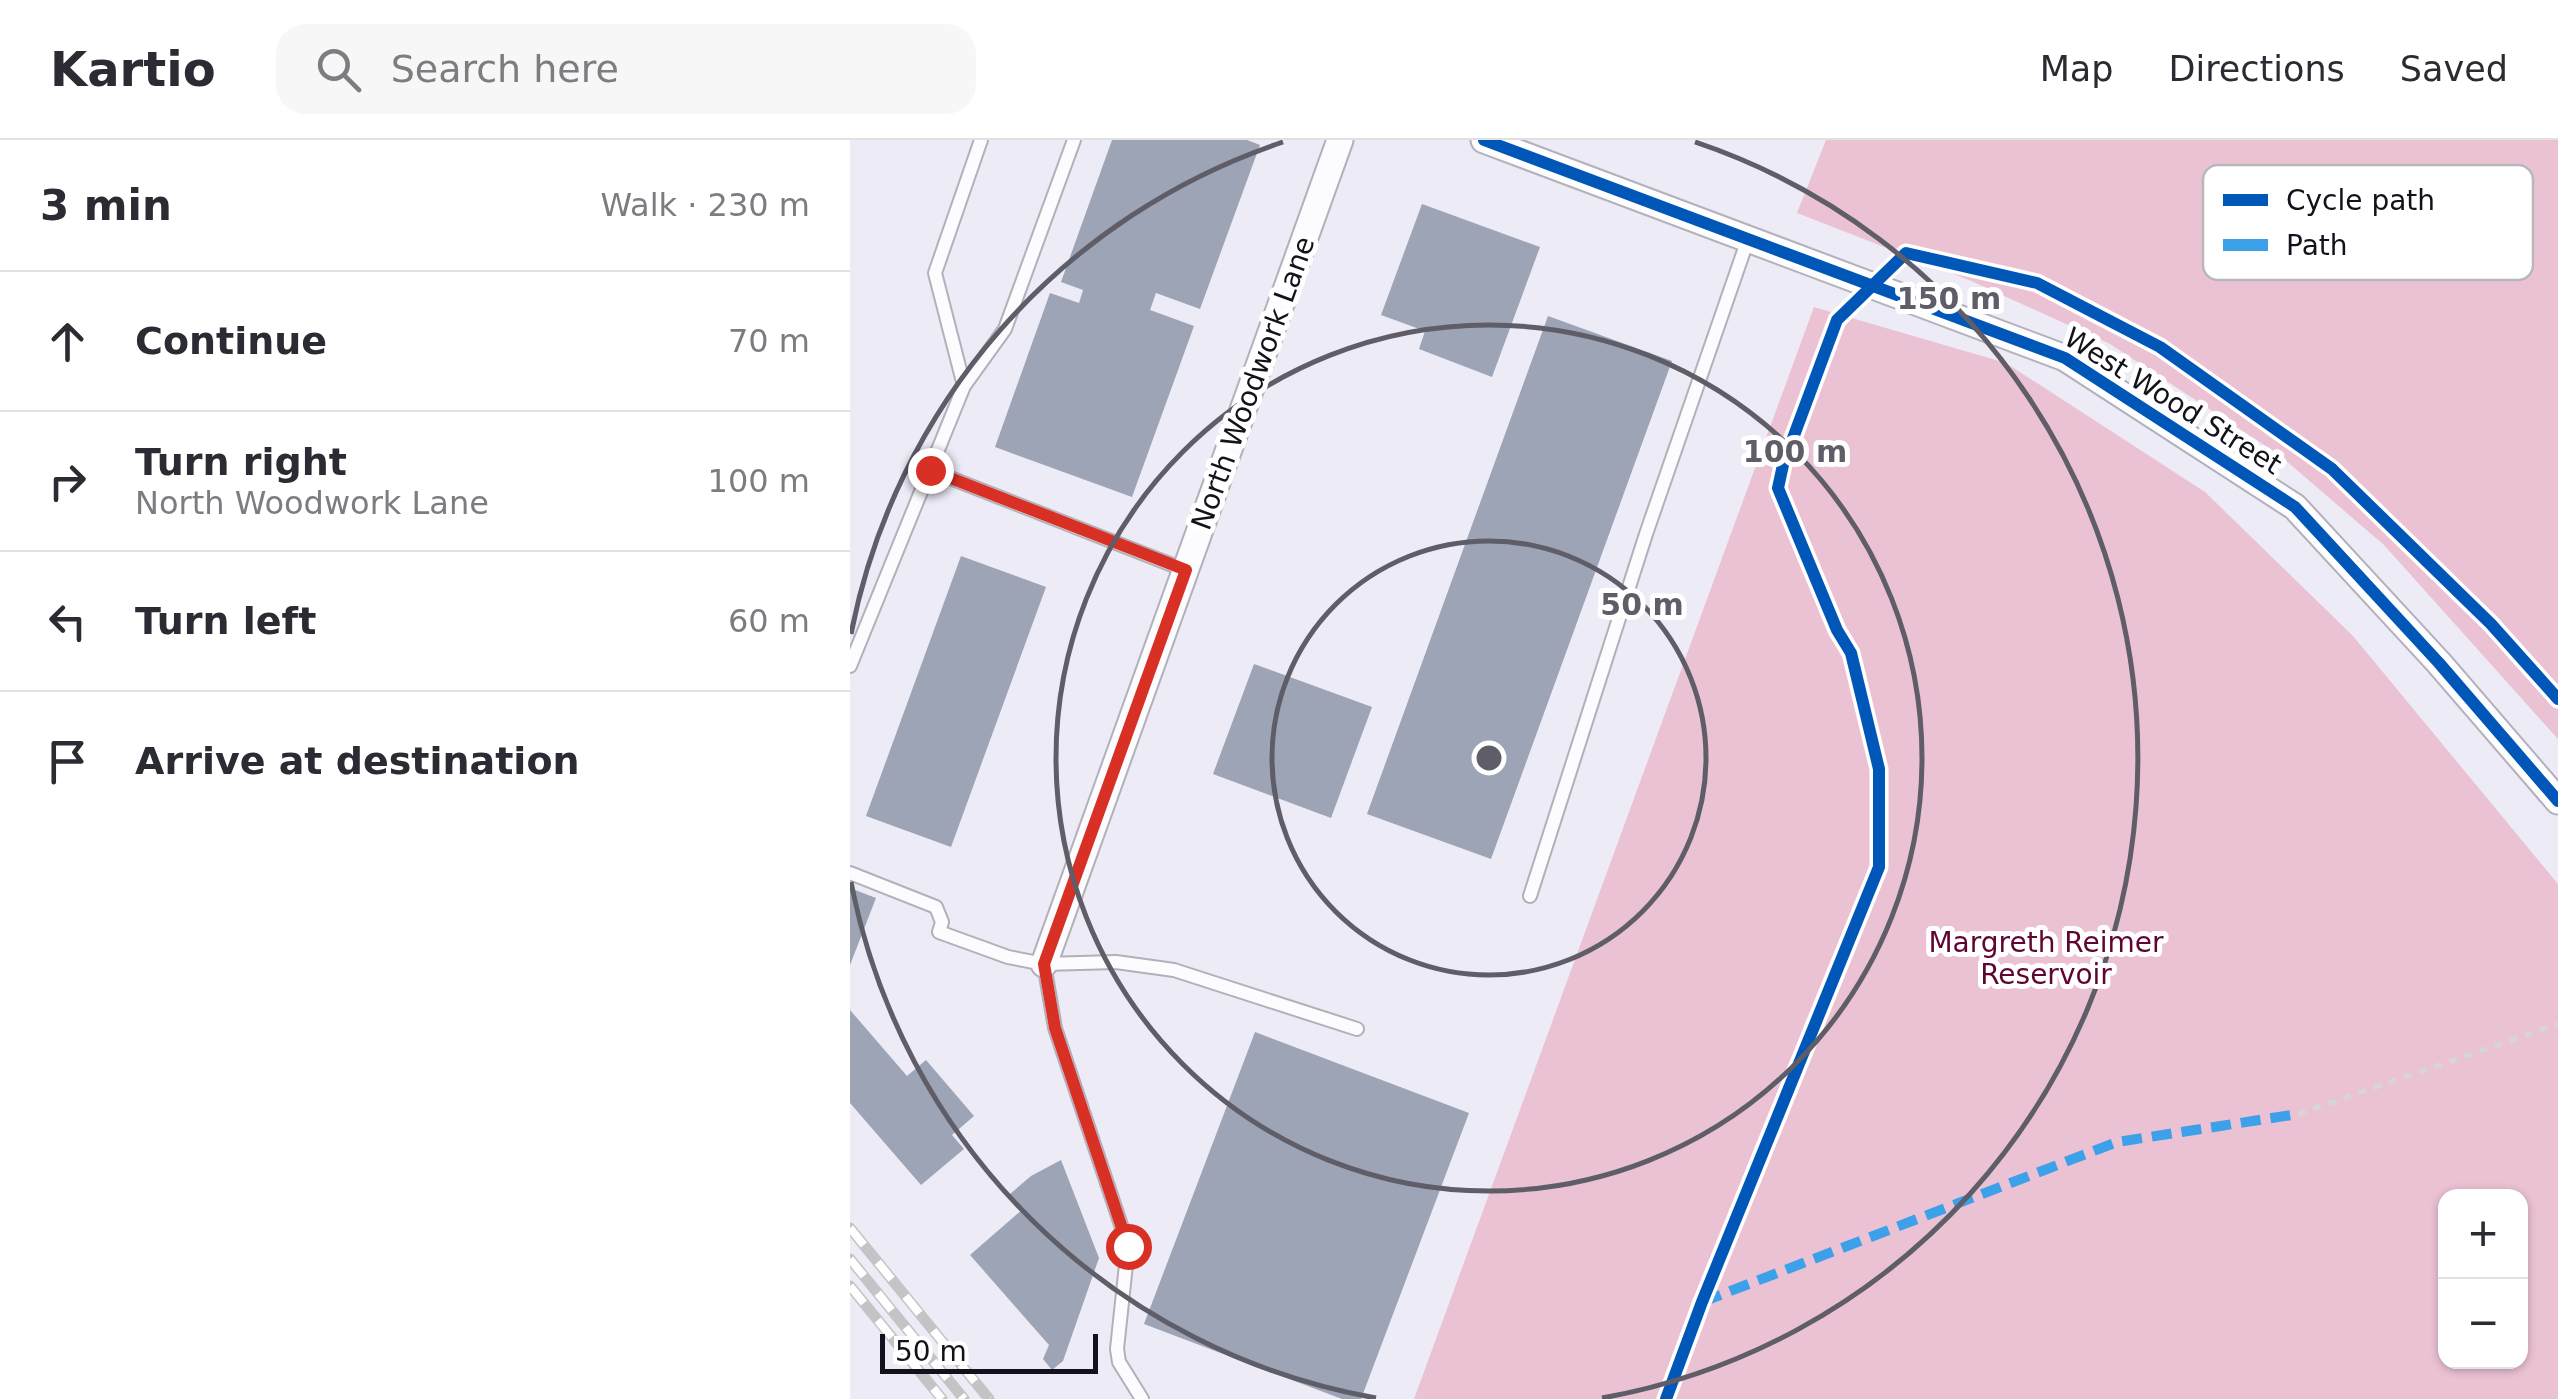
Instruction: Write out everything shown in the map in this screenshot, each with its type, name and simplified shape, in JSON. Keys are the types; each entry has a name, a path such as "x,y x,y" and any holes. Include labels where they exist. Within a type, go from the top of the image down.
{"street":[{"name":"North Woodwork Lane","path":"1044,964 1340,140"},
{"name":"West Wood Street","path":"1484,140 2065,358 2295,507 2439,663 2558,801"}],"lane":[{"path":"964,386 934,273 981,140"},
{"path":"850,666 964,386 1006,328 1074,140"},
{"path":"1530,896 1646,534 1748,239"},
{"path":"930,470 1186,570"},
{"path":"850,873 936,907 942,922 939,932 1008,957 1044,964 1116,962 1174,970 1357,1029"},
{"path":"1044,964 1055,1028 1128,1246 1117,1350 1119,1362 1142,1399"}],"path":[{"path":"2298,1114 2558,1024"}],"green space":[{"path":"1826,140 2558,140 2558,739 2384,545 2278,454 2110,344 1969,280 1797,213"},
{"name":"Margreth Reimer Reservoir","path":"1814,307 2006,363 2205,492 2353,636 2558,884 2558,1399 1414,1399"}],"building":[{"path":"1112,140 1247,140 1260,145 1200,309 1156,293 1150,310 1194,326 1132,497 995,447 1050,293 1079,303 1083,290 1061,282"},
{"path":"1422,204 1540,247 1492,377 1419,349 1425,331 1381,315"},
{"path":"1548,316 1672,361 1491,859 1367,814"},
{"path":"961,556 1046,587 951,847 866,816"},
{"path":"1254,664 1372,707 1331,818 1213,774"},
{"path":"850,888 876,898 850,965"},
{"path":"850,1010 907,1076 926,1060 974,1116 952,1135 964,1149 921,1185 850,1103"},
{"path":"1255,1032 1469,1113 1361,1399 1342,1399 1144,1324"},
{"path":"1061,1160 1099,1258 1063,1361 1052,1370 1043,1359 1049,1345 970,1255 1023,1209 1010,1194 1031,1176"}],"railway":[{"path":"850,1228 989,1399"},
{"path":"850,1259 964,1399"},
{"path":"850,1286 942,1399"}],"marked path":[{"path":"1702,1302 2117,1142 2298,1114"}],"cycle path":[{"path":"1484,140 2065,358 2295,507 2439,663 2558,801"},
{"path":"1666,1399 1879,867 1879,769 1851,653 1837,630 1778,488 1837,320 1906,253 2037,283 2160,347 2332,469 2491,624 2558,699"}],"route":[{"path":"930,470 1186,570 1044,964 1055,1028 1128,1246"}]}
